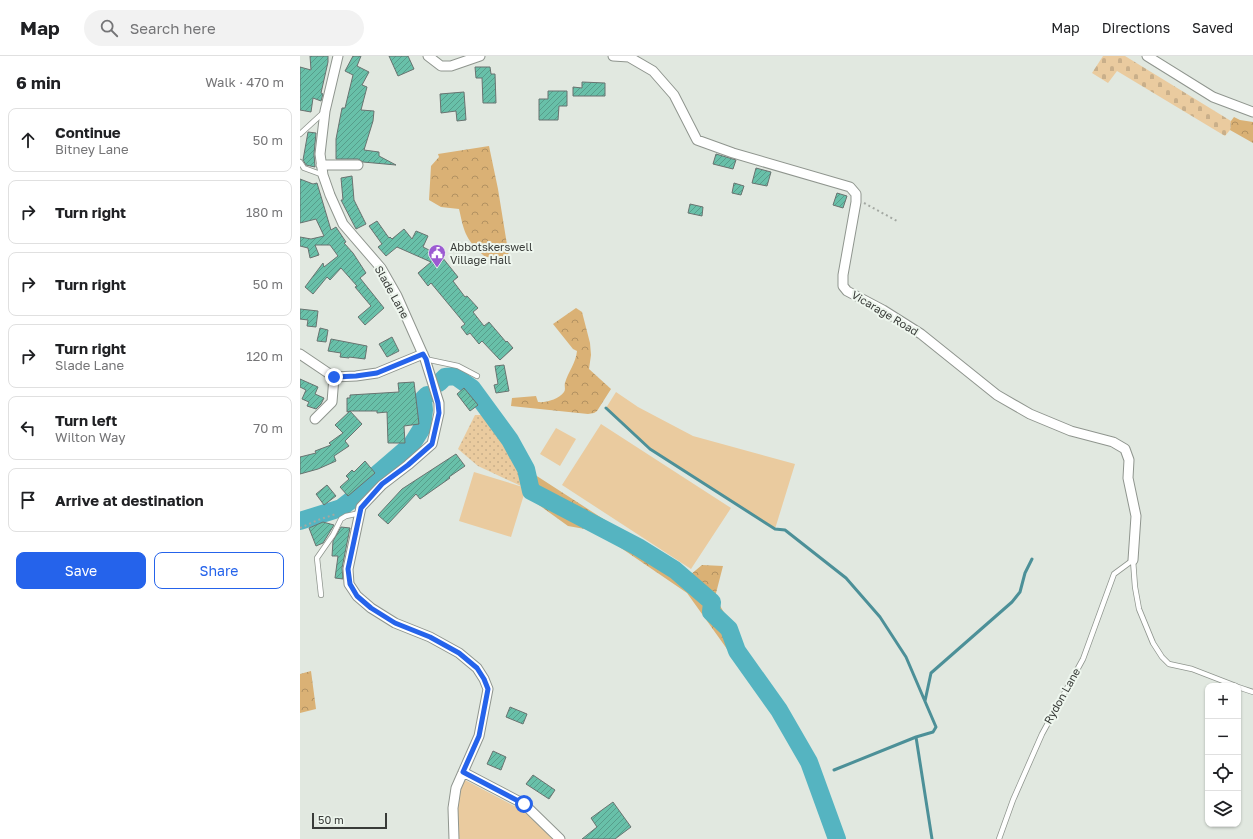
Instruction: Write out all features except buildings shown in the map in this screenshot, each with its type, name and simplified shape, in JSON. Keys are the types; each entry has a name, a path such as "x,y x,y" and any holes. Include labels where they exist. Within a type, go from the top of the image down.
{"street":[{"name":"Slade Lane","path":"338,56 325,111 320,154 323,174 341,220 349,232 372,256 384,273 400,302 424,356 438,403 439,413 432,444 408,465 382,484 360,510"},
{"path":"428,56 441,66 451,66 480,56"},
{"path":"613,56 629,57 653,72 674,95 697,140 733,153 850,187 856,194 856,198"},
{"path":"1148,56 1213,97 1253,112"},
{"path":"321,164 358,165"},
{"name":"Vicarage Road","path":"856,198 842,286 847,291 883,310 921,334 997,395 1010,403 1030,414 1071,431 1113,442 1125,449 1129,460 1128,478 1136,516 1133,560"},
{"path":"300,354 334,377 377,373 424,356"},
{"path":"315,419 332,402 334,377"},
{"path":"360,510 348,569 350,584 357,596 371,608 395,623 430,637 459,653 477,668 488,689 479,736 456,788 453,808 454,839"},
{"path":"463,772 524,804 560,839"}],"lane":[{"path":"300,134 325,111"},
{"path":"300,162 304,168 323,174"},
{"path":"424,356 458,366 477,376"},
{"path":"321,595 317,558 333,535 341,519 360,510"},
{"path":"1133,560 1135,587 1139,609 1153,643 1162,657 1169,664 1192,669 1229,683"},
{"name":"Rydon Lane","path":"999,839 1013,800 1042,734 1082,659 1114,574 1133,560"},
{"path":"1241,688 1253,692"}],"path":[{"path":"856,198 898,221"},
{"path":"300,528 318,520 339,514"}],"green space":[{"path":"1103,56 1125,56 1231,121 1230,130 1225,136 1117,71 1108,83 1092,73"},
{"path":"1234,117 1240,120 1253,122 1253,143 1230,130 1231,121"},
{"path":"489,146 498,189 509,257 484,256 473,245 467,236 459,209 441,207 429,200 431,166 439,157 438,154"},
{"path":"576,308 582,312 590,343 591,355 589,369 611,389 597,411 588,414 511,406 512,398 536,396 538,402 545,402 556,399 564,392 565,383 575,360 577,351 573,349 553,324"},
{"path":"616,392 638,407 693,436 795,464 775,529 650,449 606,408"},
{"path":"475,415 491,416 510,440 526,469 521,486 478,466 458,449"},
{"path":"601,424 731,508 691,569 562,485"},
{"path":"556,428 576,439 560,466 540,454"},
{"path":"526,469 690,575 702,565 723,566 715,597 763,680 802,735 822,775 842,839 831,839 800,751 687,593 596,531 568,526 525,495 521,486"},
{"path":"474,472 526,488 511,537 459,521"},
{"path":"311,671 316,709 300,713 300,674"},
{"path":"465,780 522,810 554,839 458,839 458,801 459,794"}],"waterway":[{"path":"439,383 445,377 455,376 472,388 510,440 526,469 531,491 638,547 675,570 712,602 711,612 729,629 737,651 779,710 809,762 837,839"},
{"path":"300,521 341,508 412,444 422,428 424,410 423,399 427,395"},
{"path":"606,408 650,449 775,529 785,530 846,578 880,617 906,657 936,727 933,732 916,737 932,839"},
{"path":"925,701 931,673 1012,602 1020,592 1025,573 1032,559"},
{"path":"834,770 916,737"}],"place":[{"name":"Abbotskerswell Village Hall","path":"437,268"}],"route":[{"path":"334,377 377,373 423,354 426,359 438,403 439,413 432,444 408,465 382,484 361,508 348,569 350,584 357,596 371,608 395,623 430,637 459,653 477,668 488,689 479,736 463,772 524,804"}]}
